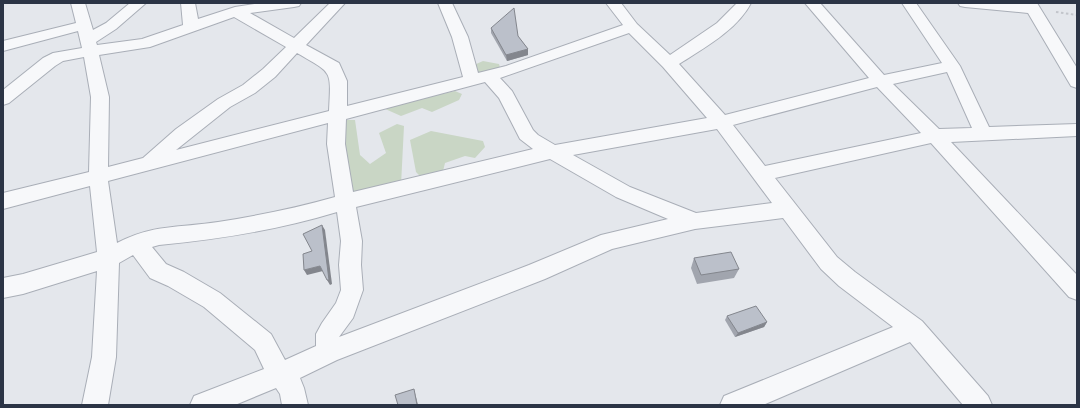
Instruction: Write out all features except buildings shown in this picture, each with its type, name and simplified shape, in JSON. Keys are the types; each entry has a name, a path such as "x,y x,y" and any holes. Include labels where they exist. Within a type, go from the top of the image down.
{"street":[{"path":"78,3 100,97 98,176 108,258 104,357 95,405"},
{"path":"3,99 49,62 111,26 139,3"},
{"path":"188,3 191,26"},
{"path":"3,46 87,39 144,44 235,11 291,3"},
{"path":"148,162 200,120 224,103 250,89 269,73 295,44 338,3"},
{"path":"445,3 480,78 506,95 526,134 551,152 623,192 695,221"},
{"path":"613,3 632,27 669,63 721,122 829,263 853,284 914,329 979,405"},
{"path":"669,63 720,28 741,10 744,3"},
{"path":"812,3 880,81 935,136 1077,290"},
{"path":"909,3 952,66 983,133"},
{"path":"964,3 1032,6 1077,82"},
{"path":"235,11 333,67 339,81 336,144 344,202 351,238 352,251 350,262 352,290 343,314 329,330 326,337 329,352"},
{"path":"3,201 148,162 511,70 632,27"},
{"path":"3,288 23,284 108,258 136,243 159,236 216,231 294,217 344,202 551,152 721,122 880,81 952,66"},
{"path":"761,174 935,136 1077,130"},
{"path":"203,405 280,375 329,352 537,272 608,241 695,221 788,209"},
{"path":"136,243 158,271 176,279 212,300 263,342 280,375 292,388 295,405"},
{"path":"733,405 914,329"}],"green space":[{"path":"483,61 499,64 501,71 481,76 473,72 474,65"},
{"path":"455,91 462,94 459,100 432,112 422,108 401,116 383,108"},
{"path":"341,120 355,120 360,155 370,164 386,153 379,133 397,124 404,126 401,185 350,195"},
{"path":"431,131 483,141 485,147 475,158 465,156 445,163 442,175 422,178 416,172 410,140"}]}
